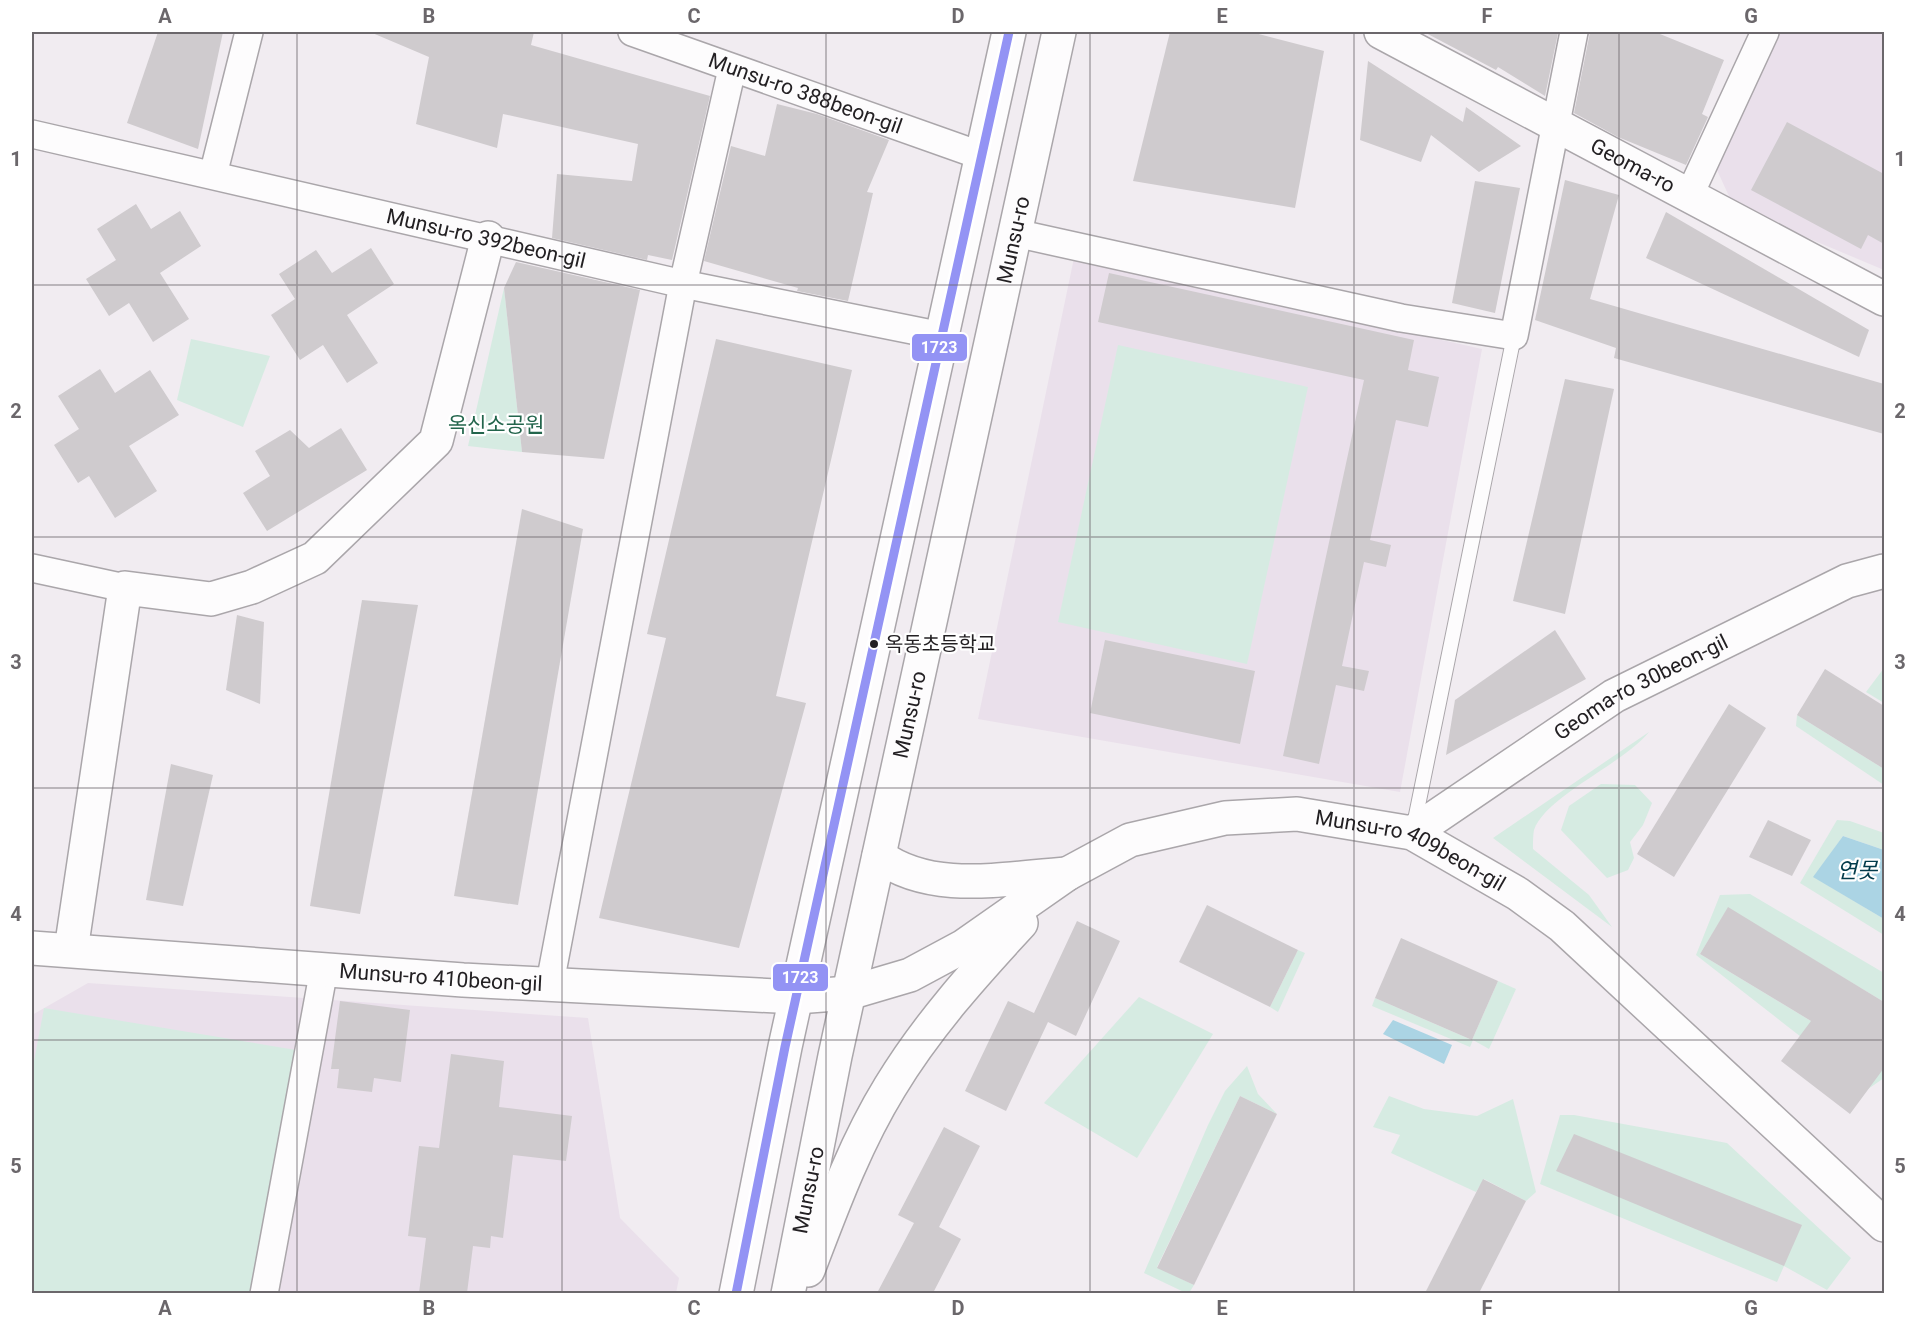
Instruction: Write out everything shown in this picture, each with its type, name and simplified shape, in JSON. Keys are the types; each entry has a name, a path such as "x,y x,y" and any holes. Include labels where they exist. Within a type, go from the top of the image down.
{"street":[{"path":"213,175 249,32"},
{"name":"Munsu-ro 388beon-gil","path":"632,32 982,156"},
{"path":"736,1293 796,997 1009,32"},
{"name":"Munsu-ro","path":"788,1293 849,993 1059,32"},
{"name":"Geoma-ro","path":"1381,32 1884,299"},
{"path":"1015,233 1401,318 1514,336 1574,32"},
{"path":"1689,196 1765,32"},
{"path":"550,984 683,284 732,69"},
{"name":"Munsu-ro 392beon-gil","path":"32,134 683,284 942,336"},
{"path":"32,568 125,588 211,599 252,587 315,558 436,441 488,238"},
{"name":"Geoma-ro 30beon-gil","path":"1412,833 1614,696 1846,581 1884,571"},
{"path":"71,950 125,588"},
{"name":"Munsu-ro 409beon-gil","path":"849,993 910,975 964,946 1067,874 1130,840 1225,818 1297,814 1412,833 1518,894 1562,926 1884,1225"},
{"path":"879,856 903,871 955,881 1067,874"},
{"path":"799,1293 860,1141 890,1087 924,1036 956,995 1067,874"},
{"name":"Munsu-ro 410beon-gil","path":"33,949 550,984 796,997 849,993"},
{"path":"264,1293 324,969"}],"lane":[{"path":"1412,833 1514,336"}],"shaded area":[{"path":"1774,32 1884,32 1884,270 1734,207 1711,157"},
{"path":"1074,258 1482,349 1400,792 978,719"},
{"path":"88,983 588,1018 620,1218 679,1278 676,1293 32,1293 32,1015"}],"green space":[{"name":"옥신소공원","path":"504,288 522,452 468,446"},
{"path":"191,339 270,356 243,427 177,400"},
{"path":"1118,345 1308,387 1247,664 1058,622"},
{"path":"1884,668 1884,703 1866,692"},
{"path":"1797,715 1884,769 1884,785 1796,726"},
{"path":"1649,732 1622,756 1553,805 1541,817 1534,830 1533,849 1589,895 1612,927 1493,838"},
{"path":"1601,784 1635,785 1652,803 1643,825 1630,842 1634,858 1628,870 1607,878 1561,830 1569,806"},
{"path":"1837,820 1850,821 1884,833 1884,850 1843,836 1814,877 1884,919 1884,935 1800,883"},
{"path":"1750,894 1884,973 1884,1002 1728,908 1700,954 1884,1065 1884,1078 1868,1089 1696,955 1720,895"},
{"path":"1298,950 1305,953 1278,1012 1270,1007"},
{"path":"1498,981 1516,989 1489,1049 1473,1040 1470,1047 1372,1006 1375,998 1472,1040"},
{"path":"1139,997 1213,1034 1137,1158 1044,1103"},
{"path":"44,1008 302,1051 257,1293 32,1294 32,1072"},
{"path":"1247,1066 1258,1094 1277,1114 1240,1096 1157,1267 1194,1285 1189,1293 1186,1293 1144,1273 1208,1125 1225,1091"},
{"path":"1389,1096 1424,1109 1477,1116 1513,1099 1536,1192 1526,1201 1484,1179 1476,1192 1391,1153 1400,1135 1373,1127"},
{"path":"1560,1115 1574,1115 1727,1143 1851,1258 1827,1290 1784,1266 1777,1282 1540,1184"}],"water":[{"name":"연못","path":"1843,836 1884,850 1884,919 1813,877"},
{"path":"1393,1020 1452,1045 1444,1064 1383,1034"}],"building":[{"path":"158,32 223,32 198,149 127,123"},
{"path":"370,32 534,32 531,45 710,96 672,260 648,255 647,260 552,238 557,174 632,181 638,144 503,114 497,148 416,124 429,57"},
{"path":"1170,32 1251,32 1324,51 1295,208 1133,181"},
{"path":"1424,32 1558,33 1545,96 1498,67 1496,70"},
{"path":"1590,32 1655,32 1724,60 1702,114 1708,117 1686,165 1618,137 1574,113"},
{"path":"1368,61 1463,122 1466,107 1521,146 1479,172 1431,135 1421,162 1360,140"},
{"path":"777,104 817,114 889,140 867,192 873,193 848,301 797,291 798,288 704,261 731,146 765,156"},
{"path":"1787,122 1884,174 1884,244 1868,235 1861,249 1751,190"},
{"path":"1565,180 1619,195 1590,299 1884,384 1884,434 1614,358 1616,348 1535,320"},
{"path":"1475,181 1520,188 1495,313 1452,303"},
{"path":"136,204 151,229 180,211 201,246 160,273 189,319 153,342 129,303 109,316 86,279 116,260 97,229"},
{"path":"1666,212 1869,330 1859,357 1646,258"},
{"path":"371,248 394,284 347,315 378,363 347,383 323,345 300,360 271,315 295,299 279,274 316,250 332,273"},
{"path":"516,262 640,290 604,459 522,452 504,288"},
{"path":"1109,273 1414,340 1408,370 1439,377 1428,427 1396,420 1370,540 1391,545 1386,567 1364,562 1342,666 1369,671 1364,691 1336,685 1319,764 1283,756 1364,380 1098,322"},
{"path":"716,339 852,370 776,696 806,703 739,948 599,918 666,638 647,634"},
{"path":"100,369 115,393 150,370 179,415 129,446 157,491 115,518 89,476 78,483 54,445 79,429 58,396"},
{"path":"1565,379 1614,389 1565,614 1513,601"},
{"path":"341,428 367,470 267,531 243,493 270,476 255,451 290,430 309,448"},
{"path":"522,509 583,529 518,905 454,896"},
{"path":"362,600 418,605 360,914 310,906"},
{"path":"237,615 264,622 260,704 226,690"},
{"path":"1555,630 1586,679 1446,755 1455,700"},
{"path":"1105,640 1255,671 1240,744 1090,713"},
{"path":"1825,669 1884,706 1884,769 1797,715"},
{"path":"1729,704 1766,728 1674,877 1637,854"},
{"path":"171,764 213,775 183,906 146,900"},
{"path":"1768,820 1811,840 1792,876 1749,857"},
{"path":"1207,905 1298,950 1270,1007 1179,962"},
{"path":"1728,907 1884,1002 1884,1068 1850,1114 1781,1061 1811,1021 1700,954"},
{"path":"1077,921 1120,941 1076,1036 1048,1022 1006,1111 965,1091 1008,1001 1034,1013"},
{"path":"1401,938 1498,981 1472,1040 1375,998"},
{"path":"340,1001 410,1010 401,1082 374,1078 372,1092 337,1088 339,1069 331,1069"},
{"path":"451,1054 504,1061 499,1107 572,1116 566,1161 513,1155 503,1238 491,1236 490,1248 473,1246 467,1293 419,1293 426,1238 408,1236 419,1146 439,1148"},
{"path":"1240,1096 1277,1114 1194,1285 1157,1268"},
{"path":"944,1127 980,1146 939,1227 961,1239 933,1293 877,1293 914,1223 898,1215"},
{"path":"1574,1134 1802,1225 1784,1266 1556,1171"},
{"path":"1483,1179 1526,1201 1479,1293 1425,1293"}],"transit line":[{"name":"1723","path":"736,1294 785,1047 1009,32"}],"place":[{"name":"옥동초등학교","path":"874,644"}]}
